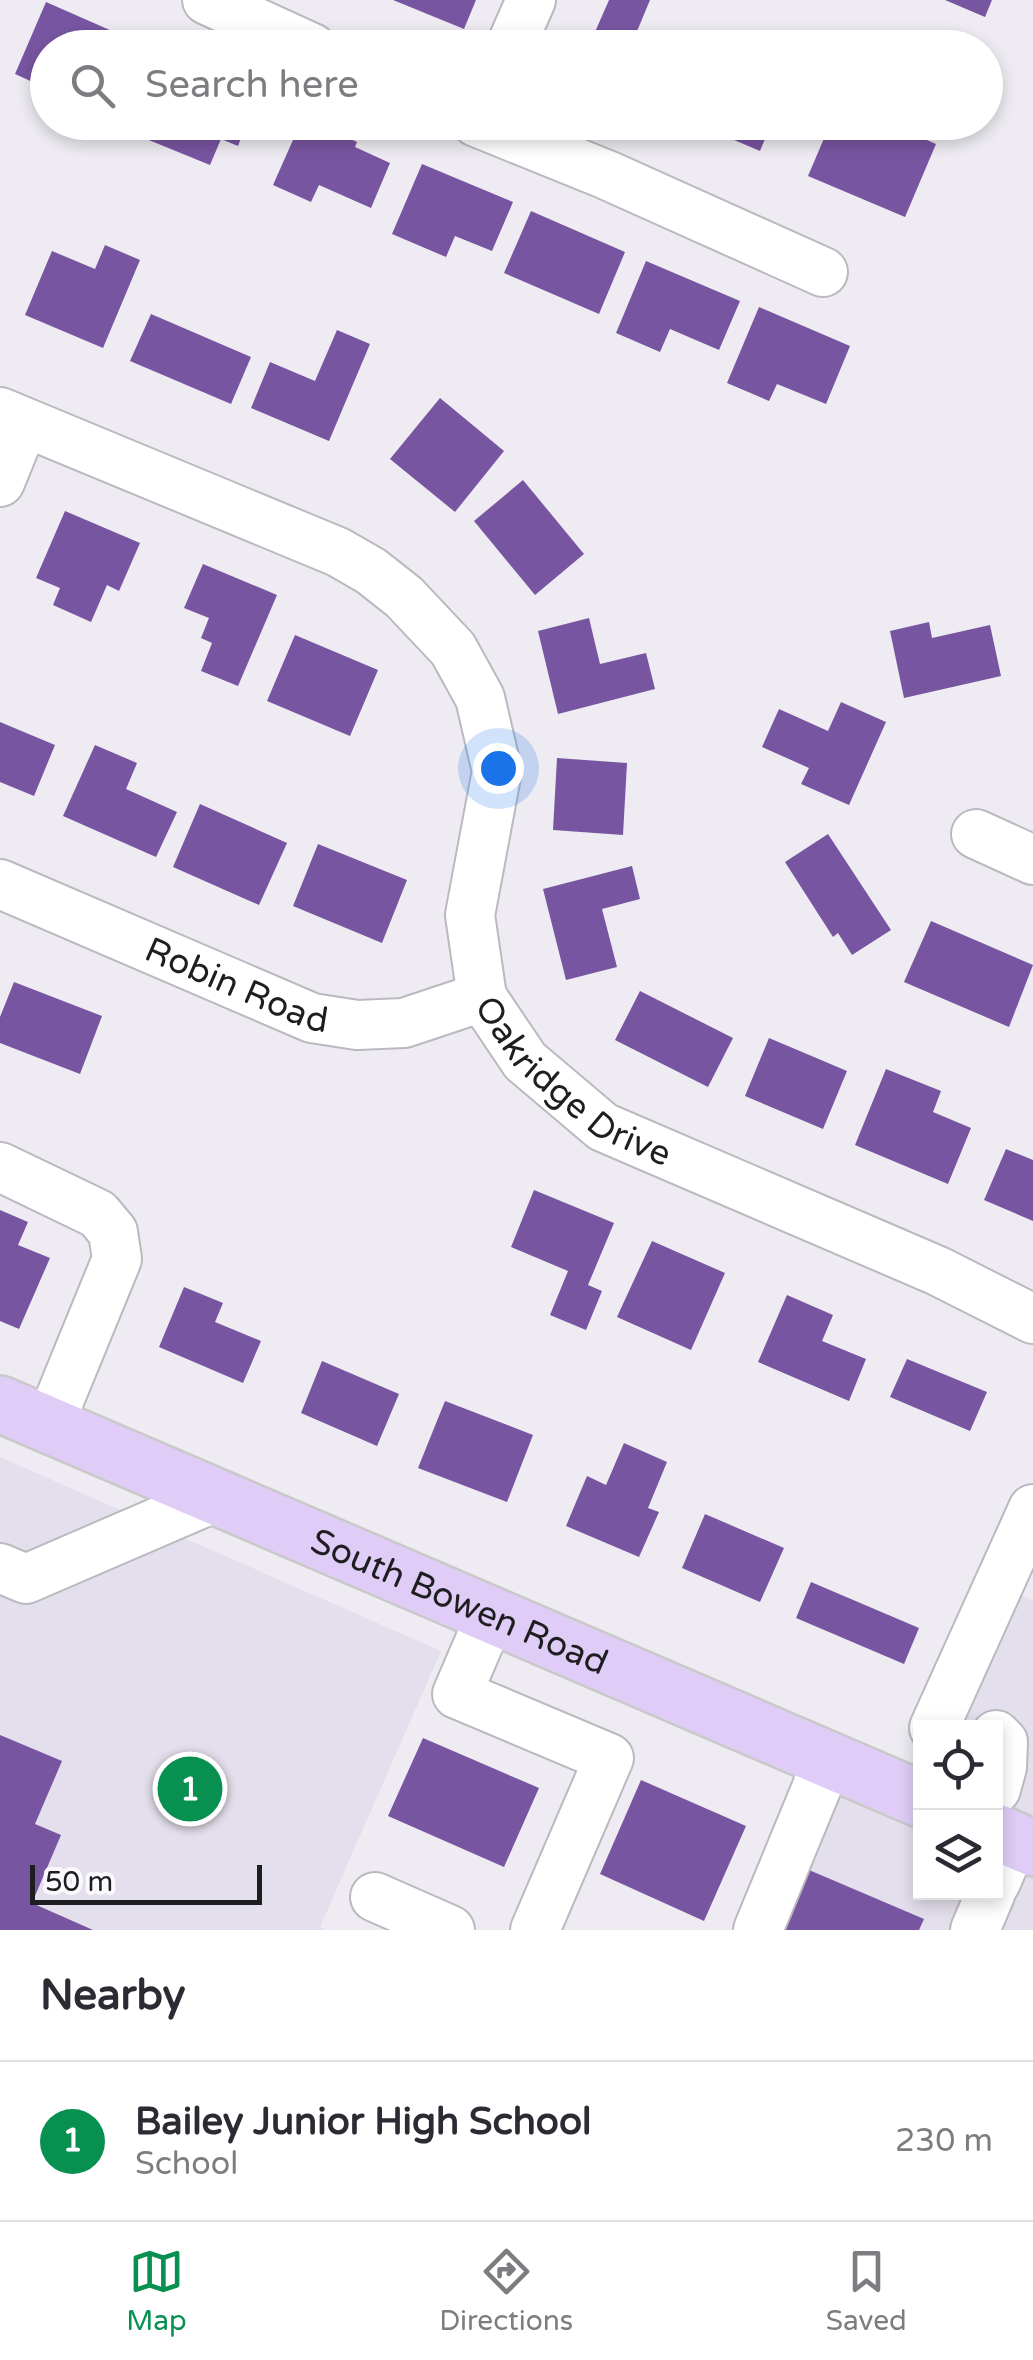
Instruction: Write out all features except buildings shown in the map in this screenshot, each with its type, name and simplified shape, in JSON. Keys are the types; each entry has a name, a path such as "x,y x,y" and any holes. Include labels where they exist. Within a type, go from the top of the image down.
{"main road":[{"name":"South Bowen Road","path":"24,1415 828,1760 913,1781"}],"street":[{"path":"208,0 273,30"},
{"path":"518,30 532,0"},
{"path":"520,140 824,272"},
{"path":"0,482 12,418"},
{"name":"Oakridge Drive","path":"12,418 338,552 404,597 453,649 480,698 497,770 470,915 482,997 525,1061 603,1127 938,1272 1033,1319"},
{"path":"976,834 1033,860"},
{"name":"Robin Road","path":"0,884 312,1018 358,1025 404,1024 482,997"},
{"path":"0,1167 98,1214 113,1232 117,1259 24,1415"},
{"path":"0,1568 26,1579 216,1497"},
{"path":"939,1716 1013,1603 1033,1509"},
{"path":"490,1615 457,1694 609,1758 536,1930"},
{"path":"758,1930 828,1760"},
{"path":"375,1898 450,1930"},
{"path":"975,1930 988,1900"}],"shaded area":[{"path":"0,1457 441,1651 320,1927 326,1930 0,1930"},
{"path":"1011,1591 1033,1600 1033,1930 735,1930 805,1770 913,1804 913,1900 1003,1900 1003,1720 955,1720"}],"place":[{"name":"Bailey Junior High School","path":"190,1789"}]}
